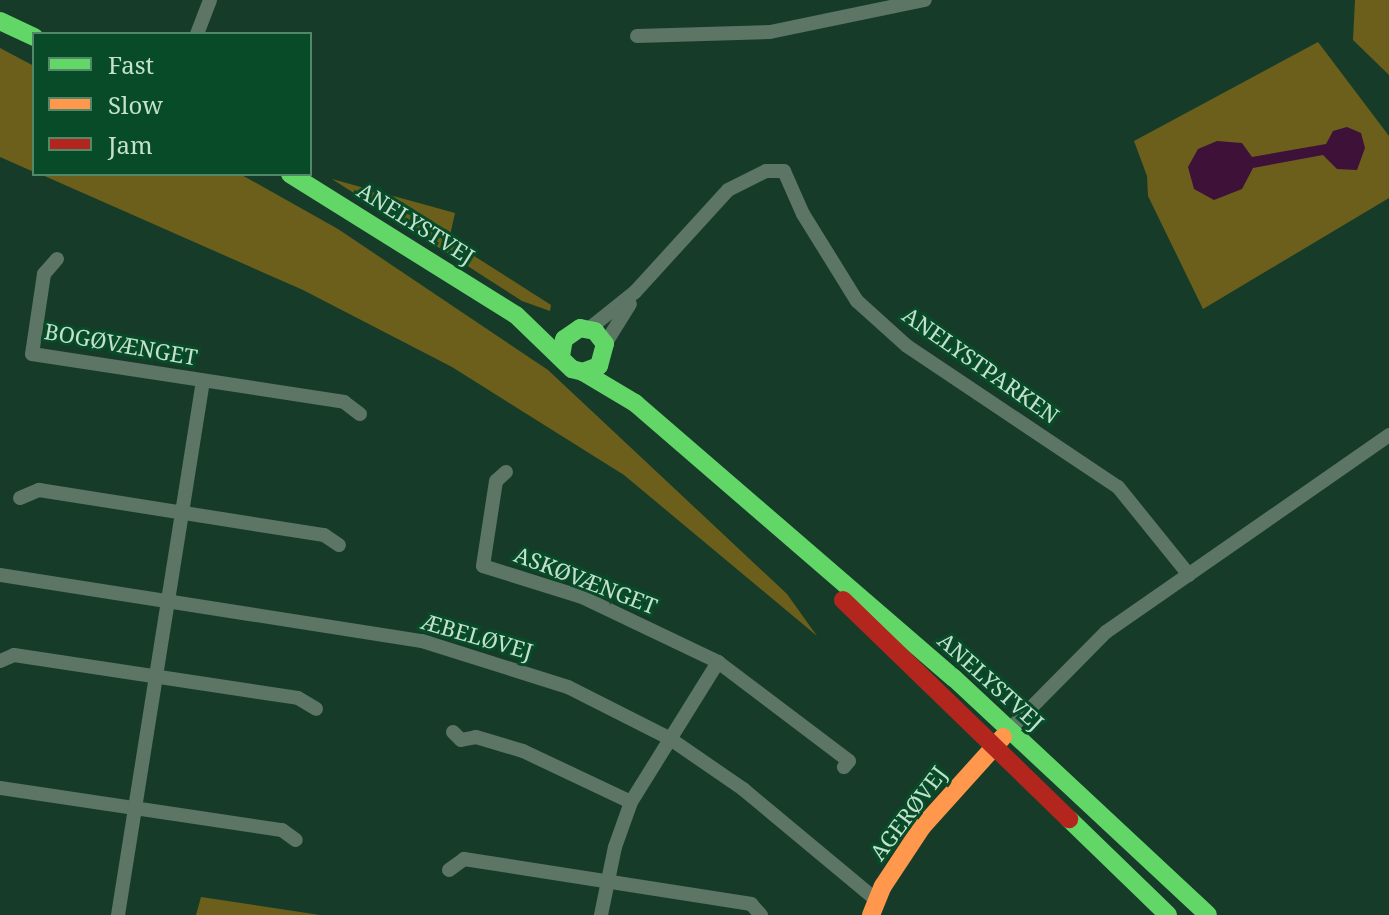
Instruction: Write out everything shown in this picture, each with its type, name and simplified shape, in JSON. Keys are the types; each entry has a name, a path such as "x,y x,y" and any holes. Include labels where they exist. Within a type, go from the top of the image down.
{"street":[{"path":"198,32 210,0"},
{"path":"637,36 770,32 925,0"},
{"path":"0,21 32,36"},
{"name":"ANELYSTPARKEN","path":"583,329 635,292 728,190 766,171 784,171 803,214 857,301 907,346 1118,487 1189,575"},
{"name":"ANELYSTVEJ","path":"293,176 516,315 561,356"},
{"name":"BOGØVÆNGET","path":"57,259 44,274 32,354 344,402 360,414"},
{"name":"ANELYSTPARKEN","path":"605,347 635,292"},
{"name":"ANELYSTVEJ","path":"516,315 583,329"},
{"path":"583,329 605,347 599,366 583,372 572,369 561,356 564,339 583,329"},
{"name":"ANELYSTVEJ","path":"605,347 635,403"},
{"name":"ANELYSTVEJ","path":"583,372 635,403 734,493 1009,730 1208,915"},
{"name":"BOGØVÆNGET","path":"118,915 203,381"},
{"path":"1009,730 1106,632 1389,435"},
{"name":"ASKØVÆNGET","path":"506,472 496,481 483,566 582,597 718,662 849,761 844,767"},
{"path":"20,498 39,490 324,535 339,545"},
{"name":"ANELYSTVEJ","path":"734,493 1168,915"},
{"name":"ÆBELØVEJ","path":"0,575 462,651 568,687 669,738 743,789 874,908"},
{"path":"0,661 14,655 157,676 298,698 316,709"},
{"path":"601,915 607,881 631,802 718,662"},
{"name":"AGERØVEJ","path":"874,908 922,827 1009,730"},
{"path":"453,732 461,740 476,737 523,751 631,802"},
{"path":"0,788 282,830 296,840"},
{"path":"449,870 464,859 751,904 761,915"}],"shaded area":[{"path":"1355,0 1389,0 1389,75 1353,40"},
{"path":"1318,42 1389,136 1389,198 1203,309 1148,196 1147,176 1134,141"},
{"path":"0,48 32,65 32,171 0,157"},
{"path":"1347,127 1361,133 1365,148 1357,170 1337,169 1323,155 1253,168 1242,189 1214,200 1194,189 1188,167 1198,149 1217,141 1242,143 1252,157 1326,144 1333,131"},
{"path":"45,176 244,176 338,229 548,370 787,594 817,636 624,475 452,367 303,290"},
{"path":"332,179 455,213 449,240 551,305 550,311 522,301"},
{"path":"201,897 320,915 196,915"}],"traffic: fast":[{"path":"0,21 32,36"},
{"path":"293,176 516,315 572,369 583,372 599,366 605,344 595,331 580,328 564,339 561,356"},
{"path":"583,372 635,403 954,678 1208,915"},
{"path":"1069,819 1168,915"}],"traffic: slow":[{"path":"871,915 883,886 922,827 1003,737"}],"traffic: jam":[{"path":"843,600 1069,819"}]}
